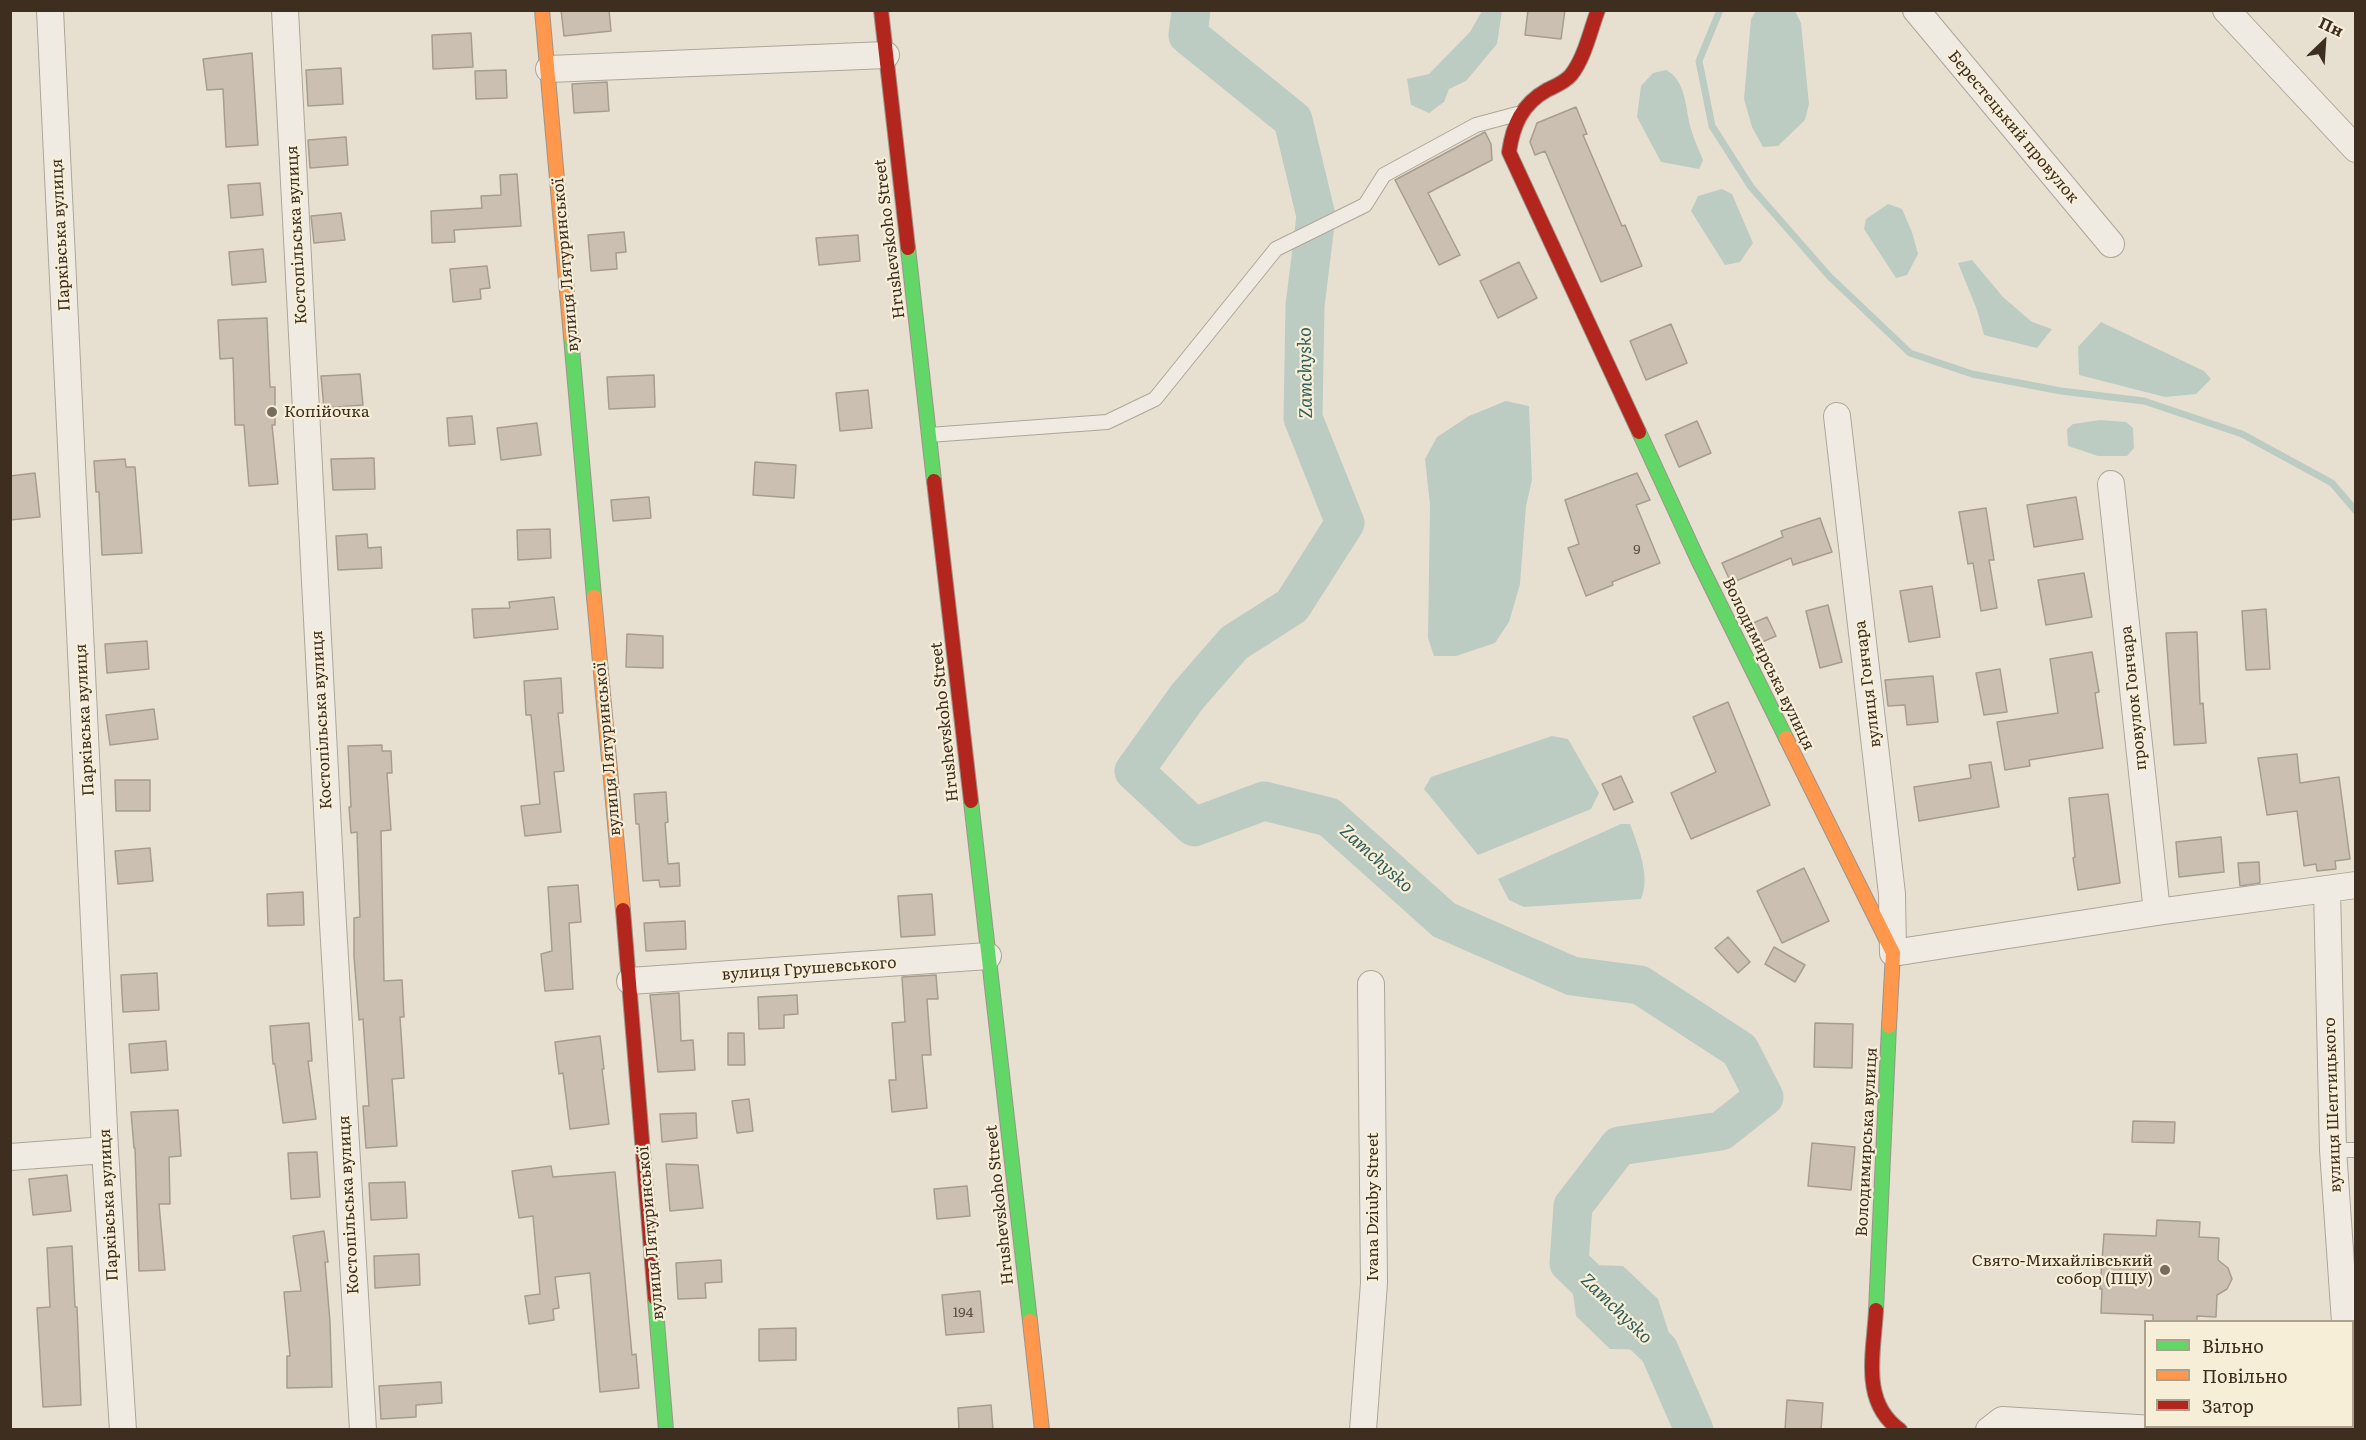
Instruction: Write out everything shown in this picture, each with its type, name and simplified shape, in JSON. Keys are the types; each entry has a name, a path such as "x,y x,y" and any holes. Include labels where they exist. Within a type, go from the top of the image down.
{"street":[{"name":"Парківська вулиця","path":"51,10 105,1150 123,1430"},
{"name":"Костопільська вулиця","path":"285,10 333,924 363,1430"},
{"name":"вулиця Лятуринської","path":"542,10 612,804 630,981 666,1430"},
{"name":"Hrushevskoho Street","path":"881,10 1042,1430"},
{"path":"1519,113 1542,93 1569,77 1581,54 1598,10"},
{"name":"Берестецький провулок","path":"1916,10 2111,244"},
{"path":"2226,10 2355,149"},
{"path":"549,69 886,56"},
{"name":"Володимирська вулиця","path":"1519,113 1511,132 1509,152 1698,560 1893,952 1872,1388 1874,1400 1882,1414 1900,1430"},
{"name":"вулиця Гончара","path":"1837,416 1893,894 1893,952"},
{"name":"провулок Гончара","path":"2111,484 2157,912"},
{"path":"1893,952 2355,885"},
{"name":"вулиця Шептицького","path":"2327,889 2344,1150 2345,1320"},
{"name":"вулиця Грушевського","path":"630,981 988,956"},
{"name":"Ivana Dziuby Street","path":"1363,1430 1374,1283 1371,984"},
{"path":"10,1157 105,1150"},
{"path":"1989,1430 2002,1420 2172,1430"}],"lane":[{"path":"929,435 1107,422 1155,399 1276,249 1365,205 1384,175 1476,125 1519,113"}],"water":[{"path":"1482,11 1502,11 1497,44 1466,81 1449,89 1444,102 1429,113 1411,105 1407,79 1429,74 1470,32"},
{"path":"1756,11 1795,11 1801,23 1809,104 1805,120 1778,146 1763,147 1752,127 1744,99 1751,19"},
{"path":"1666,70 1673,75 1682,88 1692,133 1703,160 1699,169 1661,162 1637,117 1641,86 1653,73"},
{"path":"1722,189 1732,194 1753,243 1740,262 1725,265 1691,211 1698,196"},
{"path":"1888,204 1902,209 1918,254 1907,275 1896,278 1864,229 1866,219"},
{"path":"1972,260 2003,297 2032,322 2052,329 2037,348 1984,335 1977,310 1958,263"},
{"path":"2101,322 2204,371 2211,379 2196,394 2165,397 2079,375 2078,347"},
{"path":"1506,401 1529,406 1532,480 1526,506 1520,584 1509,622 1495,643 1456,656 1434,656 1428,638 1430,505 1425,459 1437,437 1469,416"},
{"path":"2100,420 2126,422 2133,428 2134,448 2127,456 2098,456 2068,446 2067,429 2073,424"},
{"path":"1552,736 1568,739 1599,793 1591,809 1478,855 1424,789 1431,777"},
{"path":"1621,824 1630,824 1640,852 1645,881 1641,899 1524,907 1509,900 1498,879"},
{"path":"1581,1259 1594,1265 1623,1266 1658,1299 1673,1346 1659,1350 1610,1349 1576,1316 1569,1263"}],"building":[{"path":"561,10 609,10 611,31 564,36"},
{"path":"1528,10 1565,10 1561,39 1525,35"},
{"path":"471,33 473,67 433,69 432,35"},
{"path":"252,53 258,145 226,147 223,89 207,90 203,59"},
{"path":"341,68 343,104 308,106 306,70"},
{"path":"506,70 507,98 476,99 475,71"},
{"path":"607,82 609,111 574,113 572,84"},
{"path":"1576,107 1587,134 1583,135 1622,226 1625,225 1642,266 1601,282 1545,151 1535,155 1530,142 1537,123"},
{"path":"1485,132 1491,144 1492,160 1428,193 1460,255 1439,265 1395,180"},
{"path":"346,137 348,165 310,168 308,140"},
{"path":"517,174 521,226 454,230 455,242 432,243 431,211 482,208 481,196 501,195 500,175"},
{"path":"260,183 263,215 231,218 228,185"},
{"path":"341,213 345,240 314,243 311,216"},
{"path":"624,232 626,252 616,253 617,269 591,271 588,235"},
{"path":"858,235 860,261 819,265 816,238"},
{"path":"263,249 266,282 232,285 229,252"},
{"path":"1519,262 1537,298 1498,318 1480,281"},
{"path":"487,266 490,288 480,289 481,299 453,302 450,269"},
{"path":"267,318 270,387 275,387 275,425 272,425 278,484 249,486 244,425 235,425 233,358 220,359 218,320"},
{"path":"1671,324 1687,363 1646,380 1630,341"},
{"path":"360,374 363,405 324,408 321,376"},
{"path":"654,375 655,407 609,409 607,377"},
{"path":"868,390 872,428 840,431 836,393"},
{"path":"472,416 475,444 449,446 447,418"},
{"path":"1697,421 1711,453 1679,467 1665,435"},
{"path":"537,423 541,455 501,460 497,428"},
{"path":"374,458 375,489 333,490 331,459"},
{"path":"125,459 126,467 135,467 142,553 102,555 99,492 96,492 94,461"},
{"path":"755,462 796,465 794,498 753,495"},
{"path":"35,473 40,517 10,520 10,476"},
{"path":"1637,473 1650,500 1636,505 1660,563 1612,582 1613,585 1586,596 1568,548 1579,544 1565,500"},
{"path":"649,497 651,518 613,521 611,500"},
{"path":"2076,497 2083,539 2034,547 2027,505"},
{"path":"1986,508 1994,560 1989,560 1997,608 1981,611 1973,563 1968,564 1959,512"},
{"path":"1820,518 1832,552 1793,565 1791,558 1731,583 1722,563 1783,537 1781,531"},
{"path":"550,529 551,558 518,560 517,530"},
{"path":"367,534 368,548 381,547 382,568 338,570 336,536"},
{"path":"2084,573 2092,617 2046,625 2038,580"},
{"path":"1932,586 1940,637 1909,642 1900,591"},
{"path":"554,597 558,629 474,638 472,609 510,608 509,602"},
{"path":"1828,605 1842,662 1820,668 1806,611"},
{"path":"2266,609 2270,669 2246,670 2242,611"},
{"path":"1767,617 1776,636 1760,643 1751,624"},
{"path":"2197,632 2200,704 2203,703 2206,743 2174,745 2166,633"},
{"path":"627,634 663,636 663,668 626,667"},
{"path":"147,641 149,669 107,673 105,644"},
{"path":"2092,652 2099,692 2095,693 2103,748 2029,760 2030,766 2005,770 1997,722 2058,713 2050,659"},
{"path":"2000,669 2007,712 1984,715 1976,673"},
{"path":"1933,676 1938,722 1907,725 1905,705 1888,706 1885,680"},
{"path":"561,678 563,713 558,713 564,771 554,772 561,832 525,836 521,806 540,804 531,715 526,715 524,681"},
{"path":"1728,702 1770,805 1691,839 1671,793 1716,772 1693,717"},
{"path":"154,709 158,739 110,745 106,715"},
{"path":"382,745 382,751 391,751 392,773 387,773 391,830 381,831 384,981 402,980 404,1017 400,1017 404,1078 392,1079 397,1146 366,1148 363,1106 369,1106 363,1019 359,1020 354,956 354,918 360,917 357,832 351,833 348,746"},
{"path":"2297,754 2300,783 2339,777 2350,859 2335,861 2336,869 2317,871 2316,864 2304,866 2297,811 2267,815 2258,758"},
{"path":"1991,762 1999,807 1919,821 1914,787 1971,778 1969,765"},
{"path":"1621,776 1633,802 1614,810 1602,784"},
{"path":"115,780 150,780 150,811 116,811"},
{"path":"666,792 668,822 665,823 668,864 679,863 680,886 660,887 659,880 643,881 639,824 636,824 634,794"},
{"path":"2108,794 2120,883 2078,890 2073,858 2075,857 2069,798"},
{"path":"2221,837 2224,872 2179,877 2176,842"},
{"path":"150,848 153,881 118,884 115,851"},
{"path":"2259,862 2260,883 2240,886 2238,863"},
{"path":"1804,868 1829,921 1782,943 1757,891"},
{"path":"578,885 581,922 569,923 573,989 545,991 541,954 552,951 548,887"},
{"path":"303,892 304,925 268,926 267,894"},
{"path":"932,894 935,935 901,937 898,896"},
{"path":"685,921 686,949 646,951 644,923"},
{"path":"1728,937 1750,962 1738,973 1715,948"},
{"path":"1774,947 1805,965 1795,982 1765,964"},
{"path":"157,973 159,1010 123,1012 121,975"},
{"path":"936,975 938,999 927,999 931,1055 922,1055 927,1108 892,1112 889,1080 896,1080 892,1023 905,1022 902,977"},
{"path":"679,993 681,1041 693,1040 695,1070 658,1072 650,995"},
{"path":"797,995 798,1014 784,1015 784,1028 759,1029 758,997"},
{"path":"309,1023 312,1061 308,1061 316,1119 283,1123 275,1064 273,1064 270,1026"},
{"path":"1815,1023 1853,1024 1852,1068 1814,1067"},
{"path":"728,1033 744,1033 745,1065 728,1065"},
{"path":"600,1036 609,1124 570,1129 563,1073 559,1074 555,1042"},
{"path":"166,1041 168,1070 131,1073 129,1044"},
{"path":"749,1099 753,1131 737,1133 732,1101"},
{"path":"178,1110 181,1156 169,1157 170,1204 159,1204 165,1270 139,1271 135,1148 131,1112"},
{"path":"696,1113 697,1138 662,1142 660,1114"},
{"path":"2133,1121 2175,1122 2174,1143 2132,1142"},
{"path":"1812,1143 1855,1147 1851,1190 1808,1186"},
{"path":"317,1152 320,1197 291,1199 288,1153"},
{"path":"666,1164 698,1165 703,1208 670,1211"},
{"path":"551,1166 553,1177 615,1172 632,1355 636,1354 639,1388 600,1392 590,1273 555,1277 559,1308 553,1309 554,1320 529,1324 525,1296 540,1294 533,1216 519,1218 512,1171"},
{"path":"67,1175 71,1211 33,1215 29,1179"},
{"path":"405,1182 407,1218 371,1220 369,1183"},
{"path":"967,1186 970,1216 937,1219 934,1189"},
{"name":"Свято-Михайлівський собор (ПЦУ)","path":"2157,1220 2200,1222 2199,1237 2219,1238 2218,1260 2228,1268 2232,1279 2227,1289 2217,1295 2216,1317 2197,1316 2197,1320 2153,1320 2153,1315 2101,1313 2102,1289 2100,1289 2104,1234 2156,1236"},
{"path":"324,1231 328,1262 325,1262 332,1387 287,1388 287,1356 290,1356 284,1292 301,1291 293,1236"},
{"path":"72,1246 81,1405 43,1407 37,1308 50,1307 47,1248"},
{"path":"419,1254 420,1285 375,1288 374,1256"},
{"path":"721,1260 722,1282 705,1283 706,1298 678,1299 676,1263"},
{"path":"980,1291 984,1332 946,1335 942,1295"},
{"path":"796,1328 796,1360 759,1361 759,1329"},
{"path":"441,1382 442,1403 416,1405 416,1417 381,1419 379,1386"},
{"path":"1787,1400 1823,1403 1821,1430 1785,1430"},
{"path":"991,1405 993,1430 959,1430 958,1408"}],"waterway":[{"name":"Zamchysko","path":"1191,10 1188,35 1293,120 1316,216 1305,306 1303,418 1345,523 1292,606 1234,643 1187,697 1134,771 1194,827 1264,801 1329,817 1444,920 1572,976 1640,985 1740,1050 1764,1097 1721,1131 1619,1146 1573,1206 1569,1263 1659,1350 1694,1430"},
{"path":"1720,10 1699,61 1712,126 1751,187 1829,276 1910,353 1972,374 2061,391 2144,401 2242,434 2332,483 2356,511"}],"traffic: fast":[{"path":"908,248 934,481"},
{"path":"571,337 594,597"},
{"path":"1639,432 1698,560 1786,738"},
{"path":"971,801 1030,1321"},
{"path":"1876,1310 1889,1026"},
{"path":"655,1298 666,1430"}],"traffic: slow":[{"path":"542,10 571,337"},
{"path":"594,597 623,910"},
{"path":"1786,738 1893,953 1889,1026"},
{"path":"1030,1321 1042,1430"}],"traffic: jam":[{"path":"881,10 908,248"},
{"path":"1598,10 1584,52 1576,68 1565,80 1538,96 1525,109 1516,124 1509,152 1639,432"},
{"path":"934,481 971,801"},
{"path":"623,910 655,1298"},
{"path":"1876,1310 1872,1359 1874,1391 1887,1419 1900,1430"}],"place":[{"name":"Копійочка","path":"272,412"},
{"name":"Свято-Михайлівський собор (ПЦУ)","path":"2165,1270"}]}
